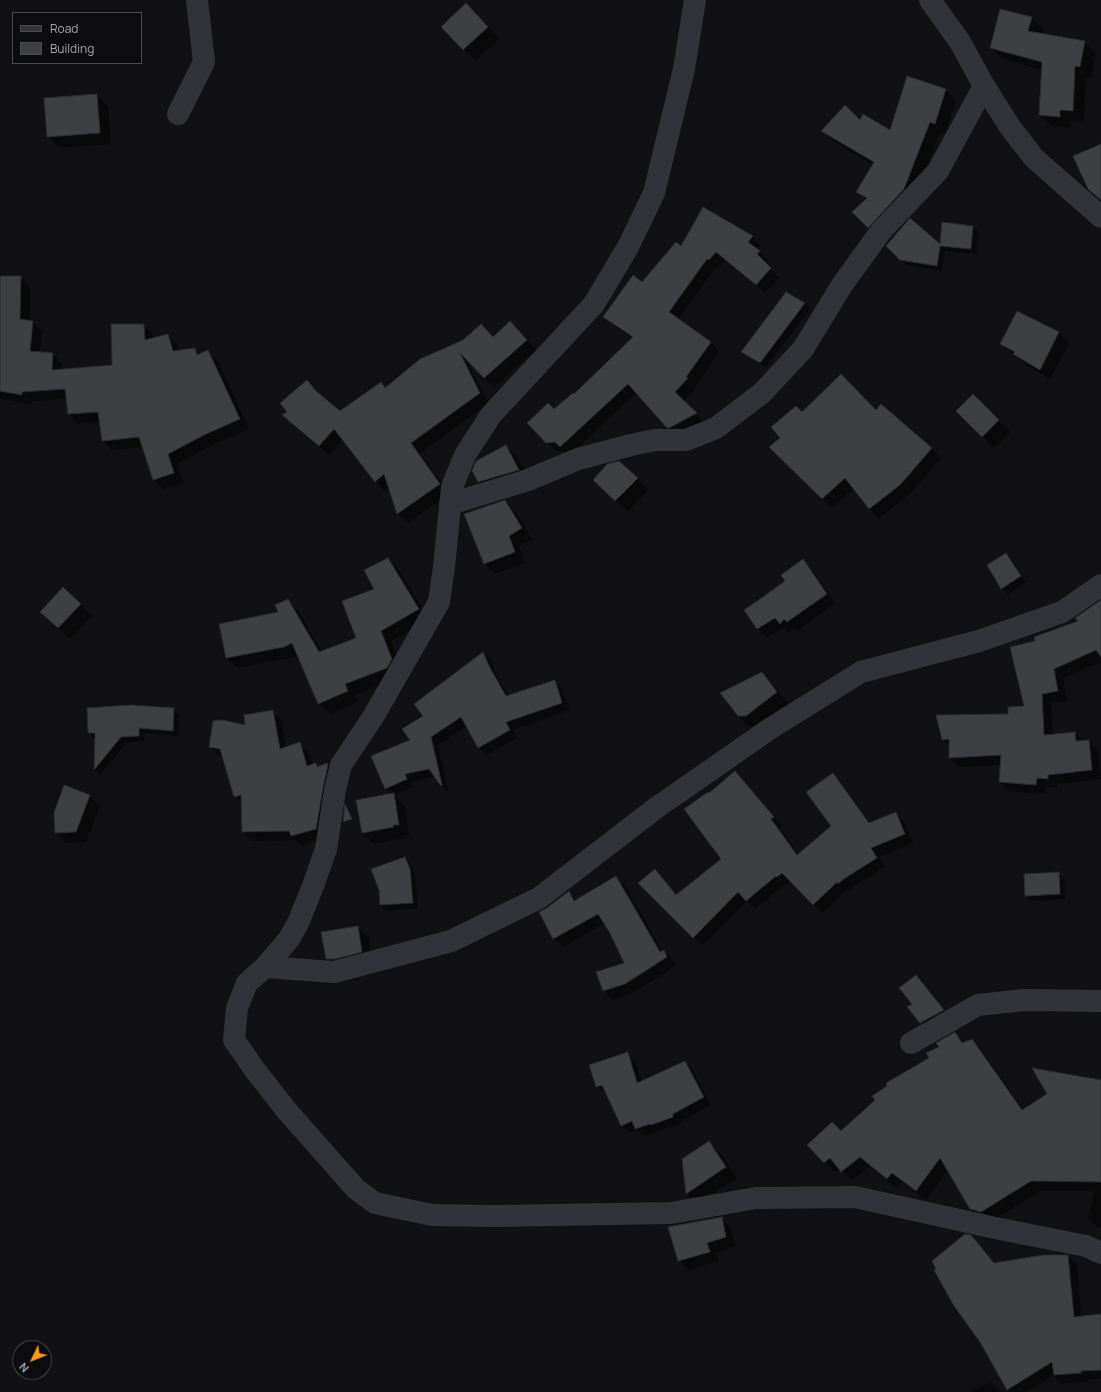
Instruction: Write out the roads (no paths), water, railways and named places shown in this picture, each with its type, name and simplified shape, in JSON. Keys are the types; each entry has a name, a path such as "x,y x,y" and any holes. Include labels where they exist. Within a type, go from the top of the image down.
{"street":[{"path":"178,114 204,62 197,0"},
{"path":"695,0 684,70 654,193 628,247 594,304 491,415 465,455 452,487 439,602 373,717 341,765 326,849 313,886 298,923 289,939 265,968 248,983 237,1008 234,1040 287,1111 356,1189 375,1203 432,1215 671,1213 756,1198 855,1197 1000,1229 1086,1246 1101,1253"},
{"path":"930,0 960,42 984,86 1010,127 1034,158 1101,217"},
{"path":"450,504 528,480 578,459 654,440 686,440 716,428 762,393 803,349 842,285 881,231 938,171 984,86"},
{"path":"265,968 334,972 451,941 539,898 656,808 771,728 861,672 979,642 1062,612 1101,585"},
{"path":"911,1043 978,1005 1024,1000 1101,1001"}]}
